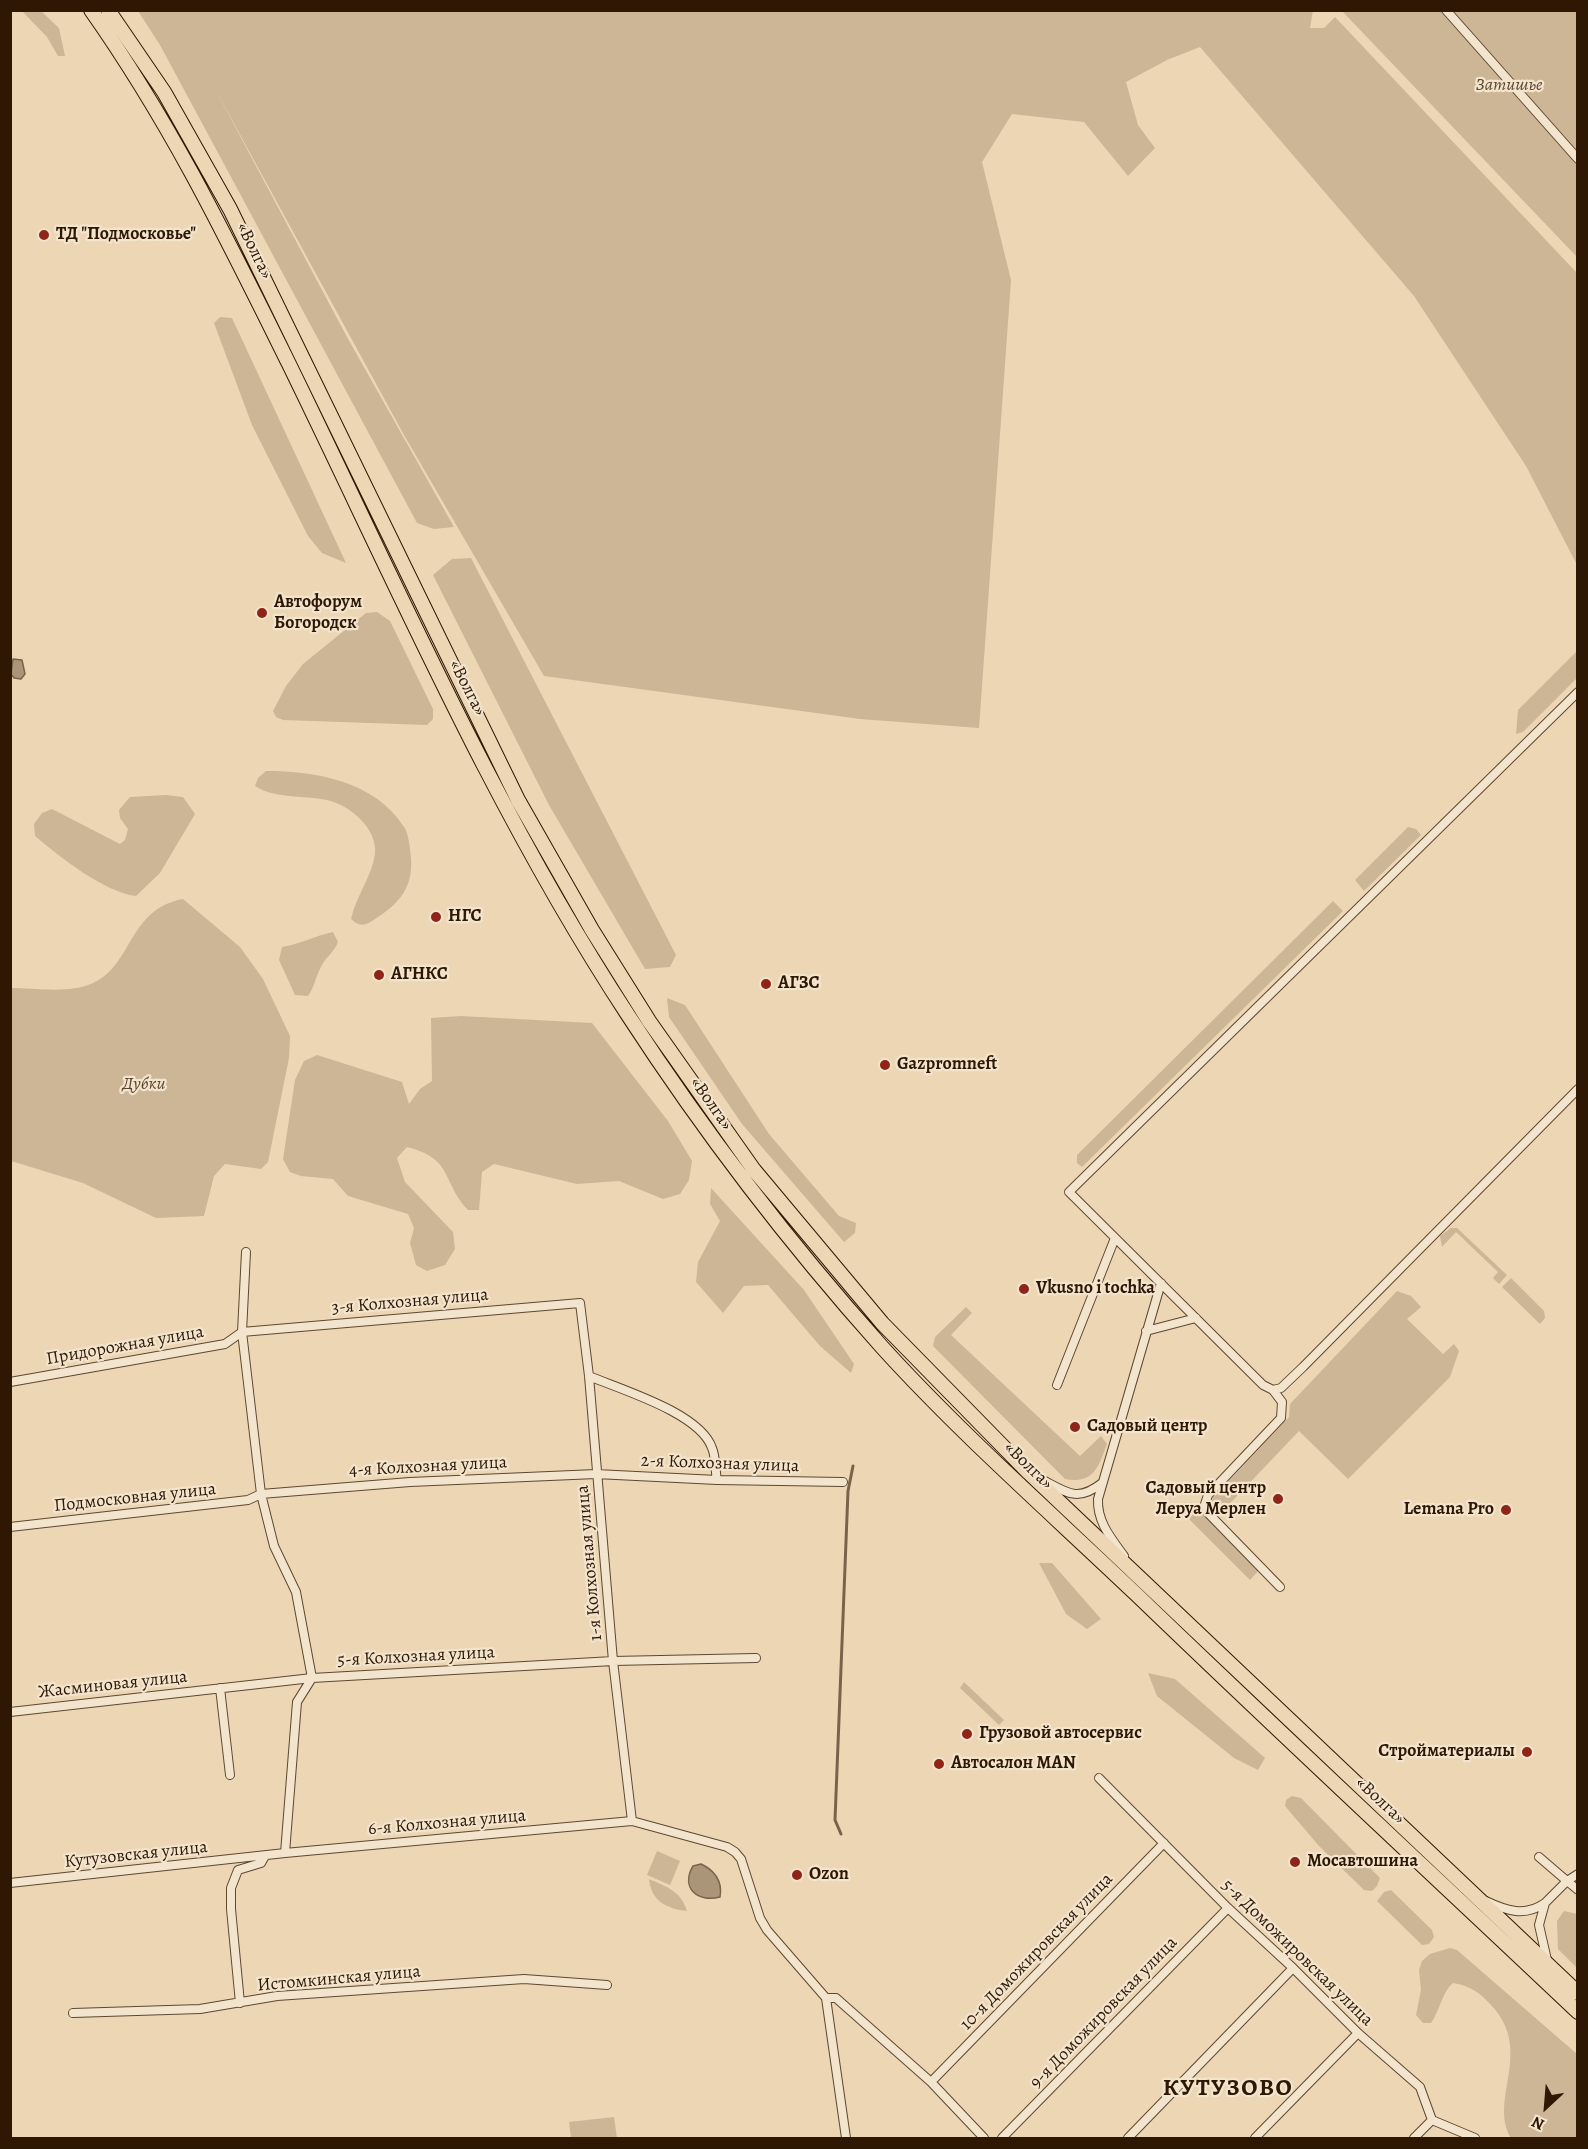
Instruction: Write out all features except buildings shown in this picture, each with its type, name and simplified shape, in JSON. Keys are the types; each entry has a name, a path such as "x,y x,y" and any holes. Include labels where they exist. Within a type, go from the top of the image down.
{"highway":[{"name":"«Волга»","path":"91,10 159,112 201,186 414,623 505,804 550,886 628,1016 732,1164 791,1239 882,1347 941,1407 1300,1752 1578,2012"},
{"name":"«Волга»","path":"108,10 140,54 189,133 230,209 513,790 592,930 649,1021 754,1170 882,1323 1029,1473 1578,1993"}],"street":[{"path":"1446,10 1578,159"},
{"path":"1280,1587 1207,1512 1205,1504 1208,1495 1281,1418 1282,1402 1274,1390 1263,1385 1069,1192 1578,692"},
{"path":"1274,1390 1281,1388 1304,1367 1578,1089"},
{"path":"1058,1385 1115,1238"},
{"path":"246,1252 242,1332 261,1494 274,1546 296,1592 312,1678 297,1702 285,1853"},
{"path":"1139,1577 1104,1528 1097,1510 1101,1483 1112,1457 1161,1283"},
{"name":"3-я Колхозная улица","path":"242,1332 580,1303"},
{"name":"1-я Колхозная улица","path":"580,1303 589,1376 613,1661 632,1821"},
{"path":"1146,1331 1196,1318"},
{"name":"Придорожная улица","path":"10,1382 225,1344 242,1332"},
{"path":"589,1376 684,1417 698,1428 712,1447 717,1480"},
{"path":"1029,1473 1070,1494 1083,1495 1101,1483"},
{"name":"4-я Колхозная улица","path":"261,1494 410,1482 597,1474"},
{"name":"2-я Колхозная улица","path":"597,1474 717,1480 843,1482"},
{"name":"Подмосковная улица","path":"10,1527 248,1500 261,1494"},
{"name":"5-я Колхозная улица","path":"220,1688 312,1678 613,1661 756,1658"},
{"path":"220,1688 230,1775"},
{"name":"Жасминовая улица","path":"10,1712 220,1688"},
{"name":"5-я Доможировская улица","path":"1099,1778 1228,1908 1293,1968 1358,2033 1420,2087 1432,2120"},
{"path":"632,1821 727,1846 741,1859 764,1924 826,1998 846,2139"},
{"name":"6-я Колхозная улица","path":"266,1856 632,1821"},
{"name":"10-я Доможировская улица","path":"931,2082 1164,1843"},
{"path":"240,2003 231,1888 238,1870 261,1863 266,1856"},
{"name":"Кутузовская улица","path":"10,1883 266,1856"},
{"path":"1539,1857 1578,1890"},
{"path":"1478,1897 1504,1910 1530,1911 1545,1903 1567,1881 1578,1874"},
{"path":"1545,1903 1539,1925 1548,1965"},
{"name":"9-я Доможировская улица","path":"1002,2139 1228,1908"},
{"path":"1128,2139 1293,1968"},
{"name":"Истомкинская улица","path":"73,2013 200,2009 277,1996 524,1979 608,1985"},
{"path":"826,1998 836,1998 931,2082 984,2139"},
{"path":"1255,2139 1358,2033"},
{"path":"1414,2139 1432,2120 1475,2139"}],"green space":[{"path":"1313,10 1310,28 1324,28 1335,17 1577,273 1577,565 1526,466 1414,296 1200,47 1167,60 1126,82 1138,125 1155,148 1128,176 1084,122 1012,114 982,162 1011,280 979,728 860,719 544,676 404,435 214,87 347,337 454,527 434,529 417,523 160,45 138,11"},
{"path":"22,11 41,11 59,28 65,56 58,56 47,37"},
{"name":"Затишье","path":"1342,11 1577,11 1577,257"},
{"path":"220,317 232,318 346,563 322,553 308,536 252,425 214,323"},
{"path":"471,558 676,955 670,967 645,969 549,805 433,575 452,559"},
{"path":"377,612 390,621 433,709 433,719 427,725 283,720 276,717 273,711 286,686 303,664 366,613"},
{"path":"1577,651 1577,678 1523,732 1516,734 1518,710"},
{"path":"266,771 304,773 342,782 361,789 392,811 406,830 411,858 408,885 393,905 368,923 361,925 351,919 375,854 375,845 367,827 353,813 336,803 318,798 280,795 255,786 258,778"},
{"path":"166,795 183,797 195,814 160,873 136,896 110,888 97,881 35,836 34,824 42,813 52,809 120,844 125,840 128,829 120,818 119,810 130,797"},
{"path":"1408,827 1416,829 1421,835 1364,891 1355,880"},
{"name":"Дубки","path":"183,899 240,947 263,979 290,1036 289,1058 268,1162 261,1169 225,1164 214,1176 204,1216 156,1218 83,1183 11,1161 11,988 52,990 93,983 106,975 116,964 141,925 151,914 165,905"},
{"path":"1333,901 1343,911 1082,1167 1077,1163 1077,1155"},
{"path":"333,932 338,942 322,965 308,996 295,995 279,960 282,947"},
{"path":"667,998 685,1005 769,1134 839,1216 856,1223 855,1233 844,1242 742,1124 669,1017"},
{"path":"461,1016 592,1023 668,1121 692,1161 689,1180 680,1194 663,1199 619,1181 577,1184 494,1164 482,1172 479,1210 468,1210 440,1165 422,1152 407,1147 397,1158 405,1182 453,1232 455,1249 445,1265 427,1271 416,1265 410,1243 414,1228 408,1214 348,1196 333,1179 301,1176 290,1172 283,1159 295,1080 304,1061 317,1055 402,1082 409,1104 420,1089 432,1081 431,1018"},
{"path":"711,1188 804,1290 854,1364 851,1373 820,1346 768,1285 744,1286 723,1313 696,1282 698,1262 720,1221 710,1204"},
{"path":"1451,1228 1457,1228 1507,1275 1499,1284 1493,1278 1498,1272 1456,1232 1442,1247 1440,1236"},
{"path":"1511,1278 1544,1311 1545,1318 1540,1324 1502,1287"},
{"path":"1397,1291 1411,1296 1421,1307 1407,1319 1443,1354 1454,1344 1459,1351 1450,1377 1348,1479 1299,1431 1220,1514 1210,1506 1213,1498 1289,1417 1290,1404"},
{"path":"966,1307 972,1313 951,1335 1080,1456 1101,1436 1107,1444 1101,1460 1089,1476 1075,1480 1065,1479 933,1346 935,1337"},
{"path":"1185,1502 1188,1505 1191,1502 1259,1570 1250,1580 1178,1508"},
{"path":"1039,1563 1052,1563 1101,1619 1087,1629 1066,1614"},
{"path":"1148,1673 1175,1679 1265,1758 1258,1770 1234,1758 1157,1696"},
{"path":"964,1682 1004,1720 999,1725 960,1688"},
{"path":"1292,1796 1301,1798 1380,1878 1372,1891 1364,1890 1319,1846 1285,1806 1286,1800"},
{"path":"657,1851 680,1861 670,1885 647,1875"},
{"path":"649,1879 677,1894 687,1911 667,1906 661,1902 653,1893"},
{"path":"1391,1890 1432,1930 1434,1937 1429,1944 1422,1945 1377,1901 1384,1892"},
{"path":"1564,1911 1577,1914 1577,1968 1558,1949 1557,1921"},
{"path":"1450,1948 1457,1950 1577,2054 1577,2138 1511,2138 1505,2123 1504,2108 1510,2058 1509,2041 1504,2023 1492,2006 1479,1994 1470,1988 1453,1983 1446,1991 1431,2023 1423,2023 1416,2015 1421,1990 1419,1970 1422,1961 1430,1954"},
{"path":"614,2117 617,2138 571,2138 569,2122"}],"shaded area":[{"path":"13,659 22,660 25,674 21,679 14,678 11,674"},
{"path":"701,1864 710,1869 719,1881 720,1897 698,1896 690,1887 690,1874 693,1866"}],"waterway":[{"path":"841,1834 835,1820 848,1491 853,1466"}],"place":[{"name":"ТД \"Подмосковье\"","path":"44,235"},
{"name":"Автофорум Богородск","path":"262,613"},
{"name":"НГС","path":"436,917"},
{"name":"АГНКС","path":"379,975"},
{"name":"АГЗС","path":"766,984"},
{"name":"Gazpromneft","path":"885,1065"},
{"name":"Vkusno i tochka","path":"1024,1289"},
{"name":"Садовый центр","path":"1075,1427"},
{"name":"Садовый центр Леруа Мерлен","path":"1278,1499"},
{"name":"Lemana Pro","path":"1506,1510"},
{"name":"Грузовой автосервис","path":"967,1734"},
{"name":"Стройматериалы","path":"1527,1752"},
{"name":"Автосалон MAN","path":"939,1764"},
{"name":"Мосавтошина","path":"1295,1862"},
{"name":"Ozon","path":"797,1875"}],"district":[{"name":"КУТУЗОВО","path":"1228,2089"}]}
